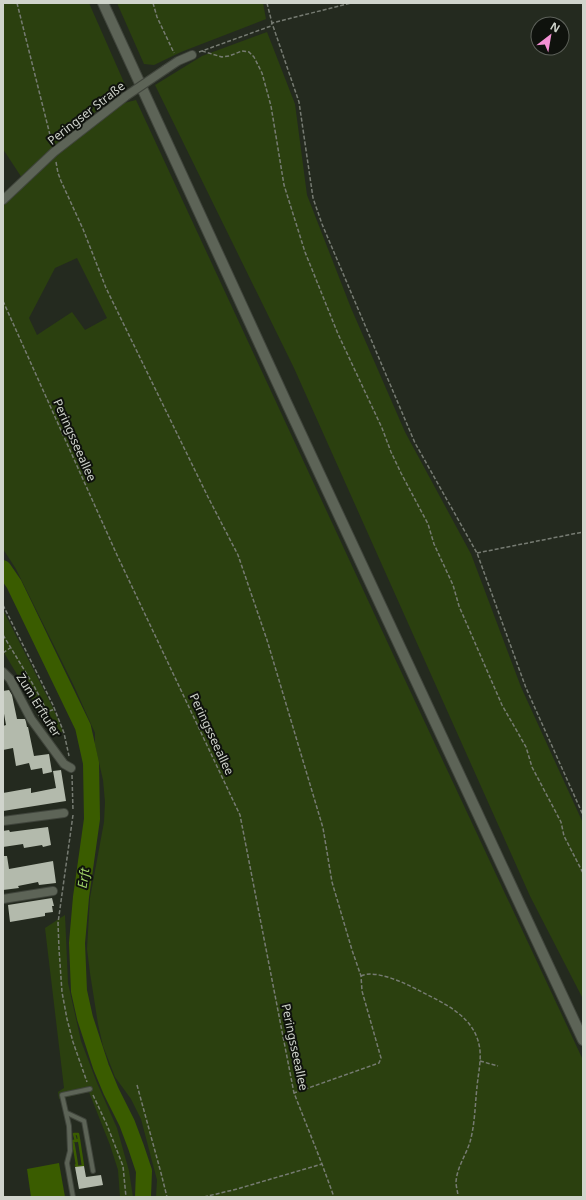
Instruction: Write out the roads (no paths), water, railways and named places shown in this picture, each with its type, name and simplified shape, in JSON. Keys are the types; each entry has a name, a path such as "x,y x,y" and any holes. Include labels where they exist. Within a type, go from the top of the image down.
{"main road":[{"path":"103,3 295,421 583,1040"}],"street":[{"name":"Peringser Straße","path":"3,200 54,152 126,96 178,61 192,55"},
{"name":"Zum Erftufer","path":"3,672 10,680 31,719 64,764 71,768"},
{"path":"3,821 64,813"},
{"path":"3,899 53,891"}],"lane":[{"path":"73,1197 67,1163 70,1151 69,1126 62,1095 90,1089"},
{"path":"67,1114 84,1121 93,1171"}],"waterway":[{"name":"Erft","path":"3,568 14,584 83,727 91,763 92,819 81,897 77,943 79,991 85,1018 101,1067 127,1123 144,1171 143,1197"},
{"path":"74,1134 78,1134 79,1140 76,1141 74,1134"},
{"path":"79,1140 83,1166 77,1167 73,1141 79,1140"}]}
